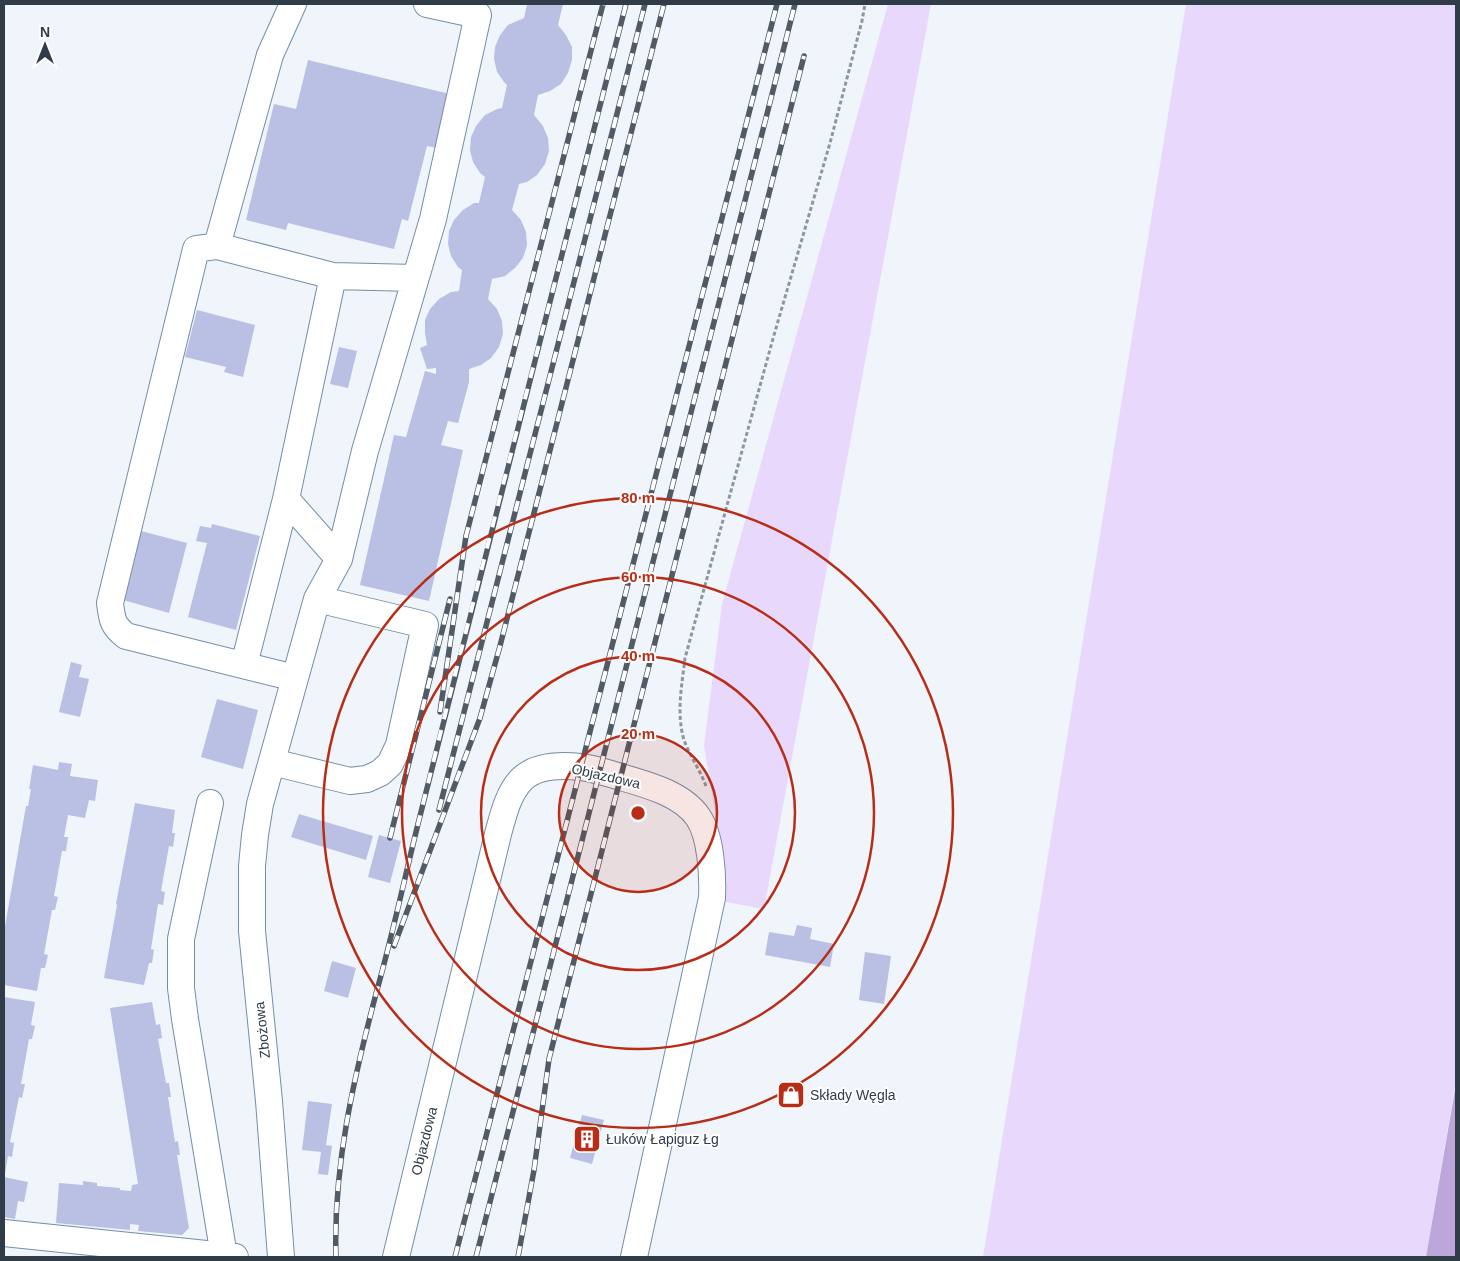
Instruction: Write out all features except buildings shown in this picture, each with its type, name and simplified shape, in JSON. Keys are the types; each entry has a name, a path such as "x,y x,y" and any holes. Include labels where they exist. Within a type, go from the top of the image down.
{"street":[{"path":"217,246 270,54 294,4"},
{"name":"Zbożowa","path":"281,1257 269,1101 252,931 252,866 255,835 260,804 317,599 339,559 365,451 433,219 478,15 427,4"},
{"path":"295,678 126,636 116,628 111,616 110,604 196,249 217,246 333,276 415,278"},
{"path":"244,665 286,499 333,276"},
{"path":"286,499 339,559"},
{"path":"272,762 350,781 367,779 380,773 390,764 399,744 425,625 317,599"},
{"name":"Objazdowa","path":"396,1257 498,834 507,804 522,779 533,772 548,767 581,767 664,791 690,808 698,817 708,845 713,882 712,898 634,1257"},
{"path":"4,1233 229,1257 185,1019 181,988 181,939 210,803"}],"path":[{"path":"698,817 709,795 702,775 684,740 679,708 685,658 774,335 830,144 865,4"}],"shaded area":[{"path":"888,4 931,4 764,909 726,902 723,860 704,746 722,604"},
{"path":"1186,4 1456,4 1456,1080 1426,1257 983,1257"},
{"path":"1456,1084 1456,1257 1426,1257"}],"railway":[{"path":"440,712 466,536 603,4"},
{"path":"336,1257 336,1223 342,1155 360,1056 626,4"},
{"path":"439,810 645,4"},
{"path":"394,946 480,718 664,4"},
{"path":"455,1257 777,4"},
{"path":"476,1257 795,4"},
{"path":"518,1257 534,1170 549,1059 804,56"},
{"path":"390,838 450,599"}],"place":[{"name":"Składy Węgla","path":"791,1095"},
{"name":"Łuków Łapiguz Łg","path":"587,1139"}]}
